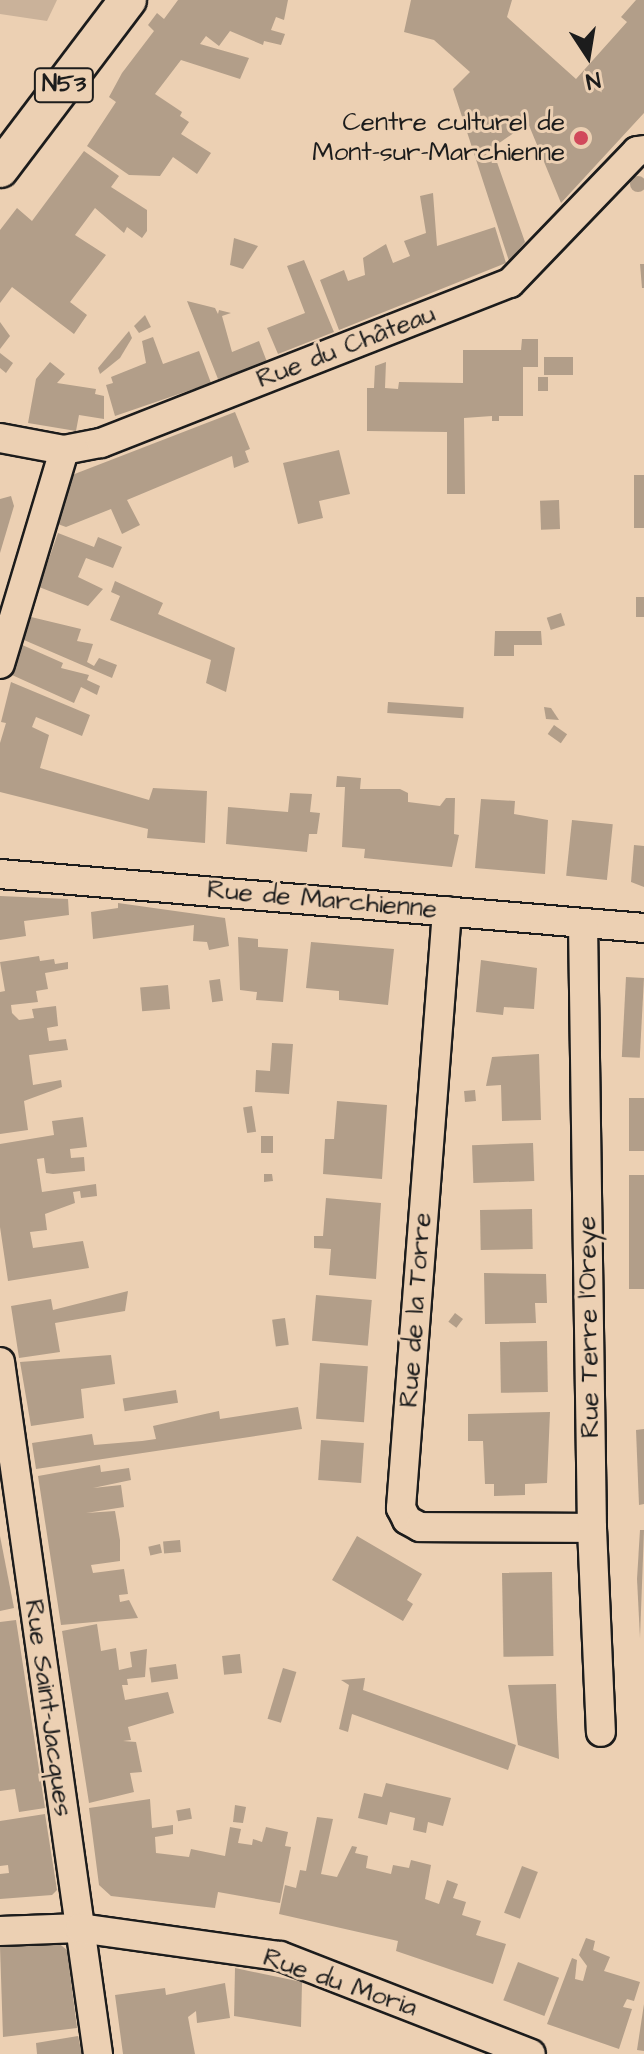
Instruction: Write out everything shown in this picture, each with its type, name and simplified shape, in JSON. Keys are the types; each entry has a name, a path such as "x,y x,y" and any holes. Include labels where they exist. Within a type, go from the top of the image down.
{"main road":[{"name":"N53","path":"0,169 128,0"}],"street":[{"name":"Rue du Château","path":"0,438 64,450 101,443 510,283 637,151 644,150"},
{"path":"0,664 64,450"},
{"name":"Rue de Marchienne","path":"0,874 644,928"},
{"name":"Rue de la Torre","path":"447,911 401,1508 407,1520 420,1527 592,1528"},
{"name":"Rue Terre l'Oreye","path":"583,923 592,1528 601,1732"},
{"name":"Rue Saint-Jacques","path":"0,1362 98,2054"},
{"name":"Rue du Moria","path":"0,1931 80,1928 280,1956 531,2054"}],"shaded area":[{"path":"0,0 57,0 47,21 0,14"}],"building":[{"path":"178,0 288,0 284,20 276,17 271,30 285,34 281,45 264,41 263,45 230,31 219,46 206,36 200,44 249,58 240,79 181,60 155,94 182,112 180,116 189,122 181,134 211,153 197,174 173,157 160,176 129,175 87,146 116,102 109,97 122,73 154,31 148,25 157,13 164,19"},
{"name":"Centre culturel de Mont-sur-Marchienne","path":"411,0 512,0 507,17 576,79 627,22 621,17 636,0 644,0 644,113 561,203 528,123 492,148 525,242 509,261 453,89 470,72 434,40 404,32"},
{"path":"84,151 119,176 111,187 147,210 147,231 142,238 127,227 124,233 95,208 75,235 106,255 70,302 87,315 74,334 12,287 0,303 0,230 17,208 32,221"},
{"path":"638,176 644,178 644,190 638,192 632,190 630,184 632,178"},
{"path":"433,193 437,246 495,227 506,263 339,330 320,280 344,270 348,281 365,275 363,258 386,244 393,263 410,256 404,241 426,233 420,196"},
{"path":"234,238 258,246 243,269 230,265"},
{"path":"304,260 334,332 278,354 267,328 305,313 287,266"},
{"path":"640,264 644,264 644,288 642,288"},
{"path":"187,301 215,308 218,314 219,310 231,313 222,316 232,352 259,341 267,362 218,379"},
{"path":"145,315 151,327 139,333 134,326"},
{"path":"0,322 10,336 0,349"},
{"path":"129,331 132,338 120,358 100,374 98,368"},
{"path":"153,337 163,364 199,351 211,383 115,416 106,385 113,383 111,377 146,363 142,341"},
{"path":"522,339 538,339 538,367 523,367 523,416 499,416 499,421 492,421 492,416 464,418 465,494 447,494 447,432 367,431 367,388 374,388 375,366 386,362 385,388 398,389 399,382 463,383 463,350 521,350"},
{"path":"0,353 13,363 6,373 0,368"},
{"path":"544,357 573,357 573,375 544,375"},
{"path":"50,362 65,374 57,383 96,389 95,394 104,396 104,419 79,415 76,431 28,423 36,379"},
{"path":"538,377 548,377 548,391 538,391"},
{"path":"235,412 250,449 245,451 249,462 234,468 232,456 127,500 140,525 122,534 111,509 66,527 55,523 72,475"},
{"path":"339,450 350,494 319,501 323,518 298,524 283,463"},
{"path":"634,475 644,475 644,528 634,528"},
{"path":"11,496 14,506 0,553 0,499"},
{"path":"559,500 560,529 541,530 540,501"},
{"path":"58,533 94,547 98,537 122,547 113,568 86,558 78,577 103,589 88,606 39,587"},
{"path":"115,581 163,603 158,614 235,648 226,692 206,683 211,660 110,620 120,596 111,592"},
{"path":"636,597 644,597 644,617 636,617"},
{"path":"561,613 565,625 551,630 547,618"},
{"path":"31,617 81,629 77,641 93,644 87,662 94,666 99,658 117,665 112,678 24,640"},
{"path":"495,631 541,631 542,645 514,645 514,656 494,656"},
{"path":"20,644 63,663 61,668 89,675 87,680 100,686 97,695 81,687 74,703 12,675"},
{"path":"11,682 90,715 82,736 36,717 32,727 49,735 40,768 149,800 153,788 207,791 205,843 147,838 148,829 0,792 0,743 6,723 1,722"},
{"path":"388,702 464,707 463,718 387,713"},
{"path":"544,707 551,708 559,720 546,719"},
{"path":"554,725 567,734 561,743 548,734"},
{"path":"337,776 361,778 360,789 400,789 408,793 408,802 440,806 446,798 455,798 454,834 459,835 452,867 364,858 365,849 342,847 345,787 336,787"},
{"path":"290,793 312,794 310,812 320,813 317,834 309,834 307,852 226,844 228,807 288,812"},
{"path":"481,799 515,801 514,814 548,820 545,874 475,868"},
{"path":"572,820 613,824 607,880 566,876"},
{"path":"634,845 644,846 644,887 631,882"},
{"path":"0,896 68,899 69,915 24,921 26,936 0,940"},
{"path":"118,903 225,918 229,946 209,950 207,942 193,941 194,925 93,939 91,912 118,908"},
{"path":"238,937 258,939 258,947 288,949 283,1002 256,1000 257,992 240,990"},
{"path":"311,942 394,949 388,1005 339,1000 339,991 306,988"},
{"path":"39,956 40,961 54,959 55,964 68,962 68,969 45,973 48,989 36,991 38,1002 11,1005 12,1013 19,1020 34,1018 32,1009 56,1006 58,1026 47,1028 49,1041 66,1039 68,1050 29,1055 33,1085 61,1080 62,1087 24,1101 28,1130 0,1134 0,992 5,991 0,962"},
{"path":"481,960 537,968 534,1009 504,1007 503,1015 476,1012"},
{"path":"626,977 644,978 640,1058 622,1057"},
{"path":"220,979 223,1001 212,1002 209,981"},
{"path":"168,985 170,1009 142,1011 140,987"},
{"path":"272,1043 293,1044 289,1094 255,1092 256,1070 270,1071"},
{"path":"539,1054 541,1120 502,1121 501,1085 486,1086 492,1057"},
{"path":"475,1090 476,1101 465,1102 464,1091"},
{"path":"629,1098 644,1098 644,1151 629,1151"},
{"path":"337,1101 387,1105 382,1179 323,1174 325,1139 334,1139"},
{"path":"252,1106 256,1132 247,1133 243,1107"},
{"path":"83,1117 87,1147 70,1149 71,1158 84,1157 85,1171 46,1173 44,1158 37,1159 42,1192 96,1184 97,1196 81,1198 80,1191 73,1192 75,1203 45,1214 47,1230 30,1232 33,1248 83,1241 89,1268 8,1281 0,1227 0,1144 54,1135 52,1121"},
{"path":"261,1136 273,1136 273,1153 261,1153"},
{"path":"533,1143 534,1181 473,1183 472,1145"},
{"path":"264,1174 272,1174 273,1181 264,1182"},
{"path":"629,1175 644,1175 644,1289 629,1289"},
{"path":"326,1198 381,1203 376,1279 329,1275 331,1249 314,1248 314,1236 323,1236"},
{"path":"532,1209 533,1249 481,1250 480,1210"},
{"path":"484,1273 546,1274 547,1303 535,1303 536,1323 485,1324"},
{"path":"128,1291 125,1311 55,1323 60,1352 19,1358 11,1306 51,1299 53,1310"},
{"path":"316,1295 372,1300 368,1346 312,1341"},
{"path":"455,1313 463,1319 456,1328 448,1322"},
{"path":"285,1318 289,1345 276,1347 272,1320"},
{"path":"547,1341 548,1392 501,1393 500,1342"},
{"path":"111,1355 115,1384 81,1389 84,1418 31,1426 20,1362"},
{"path":"320,1363 368,1366 364,1422 316,1419"},
{"path":"176,1390 178,1403 125,1411 123,1398"},
{"path":"298,1407 302,1429 36,1469 32,1443 92,1434 94,1445 142,1441 156,1439 153,1426 205,1414 219,1411 220,1419"},
{"path":"550,1412 547,1483 525,1484 525,1495 494,1496 494,1484 485,1484 483,1441 468,1441 468,1414"},
{"path":"644,1429 644,1504 639,1505 636,1430"},
{"path":"321,1440 364,1443 361,1483 318,1480"},
{"path":"100,1465 101,1472 129,1468 131,1480 93,1488 121,1485 124,1507 86,1513 115,1511 120,1540 120,1561 91,1565 93,1573 124,1569 128,1594 119,1595 120,1602 129,1600 138,1618 61,1625 38,1476"},
{"path":"640,1530 644,1530 640,1638 637,1579"},
{"path":"0,1536 14,1608 0,1611"},
{"path":"357,1536 422,1574 407,1600 413,1604 403,1621 332,1580"},
{"path":"180,1540 181,1552 164,1553 163,1541"},
{"path":"160,1544 162,1553 150,1555 148,1547"},
{"path":"552,1572 553,1656 503,1657 502,1573"},
{"path":"16,1620 45,1808 19,1812 15,1789 0,1791 0,1622"},
{"path":"97,1624 101,1651 116,1648 119,1670 132,1667 130,1652 147,1649 145,1677 127,1679 128,1685 122,1685 125,1700 168,1692 174,1713 128,1727 131,1740 123,1741 136,1742 142,1772 130,1773 134,1792 89,1803 62,1631"},
{"path":"240,1654 242,1673 224,1675 222,1656"},
{"path":"176,1664 178,1679 151,1683 149,1668"},
{"path":"283,1668 296,1672 281,1723 268,1719"},
{"path":"365,1678 363,1690 516,1745 508,1770 352,1714 348,1732 339,1729 349,1685 341,1680"},
{"path":"556,1684 559,1759 518,1745 508,1685"},
{"path":"386,1783 451,1798 443,1826 428,1822 426,1833 413,1830 415,1818 390,1812 387,1825 358,1818 364,1793 382,1797"},
{"path":"150,1799 152,1828 173,1825 173,1834 155,1837 156,1853 189,1857 191,1849 225,1856 230,1827 241,1829 238,1843 252,1845 253,1839 262,1842 266,1827 288,1832 285,1846 291,1847 280,1903 218,1892 215,1908 111,1896 99,1885 89,1808"},
{"path":"235,1805 246,1807 243,1823 233,1822"},
{"path":"190,1808 192,1819 178,1821 176,1810"},
{"path":"45,1814 57,1890 52,1895 0,1899 0,1874 9,1873 8,1865 0,1866 0,1821"},
{"path":"317,1817 333,1819 321,1874 337,1877 352,1846 357,1847 355,1853 368,1856 366,1868 391,1874 393,1865 409,1868 411,1860 431,1865 425,1899 439,1904 447,1880 458,1884 453,1898 466,1902 462,1915 481,1921 476,1935 506,1944 493,1984 396,1951 398,1941 279,1914 285,1885 296,1888 300,1870 306,1871"},
{"path":"522,1866 538,1872 520,1919 504,1913"},
{"path":"586,1938 595,1941 593,1950 610,1957 604,1971 640,1982 634,2001 627,1999 623,2007 632,2009 619,2049 547,2024 572,1958 577,1960 575,1979 583,1981 587,1966 579,1955"},
{"path":"57,1942 67,1950 77,2028 3,2037 0,1947"},
{"path":"518,1962 559,1978 544,2016 503,2000"},
{"path":"235,1968 302,1982 301,2027 234,2016"},
{"path":"225,1983 230,2018 197,2023 196,2011 188,2017 195,2054 123,2054 115,1995 165,1988 166,1995"},
{"path":"644,2004 644,2051 637,2050"},
{"path":"78,2036 82,2054 37,2054 36,2043"}],"place":[{"name":"Centre culturel de Mont-sur-Marchienne","path":"581,138"}]}
